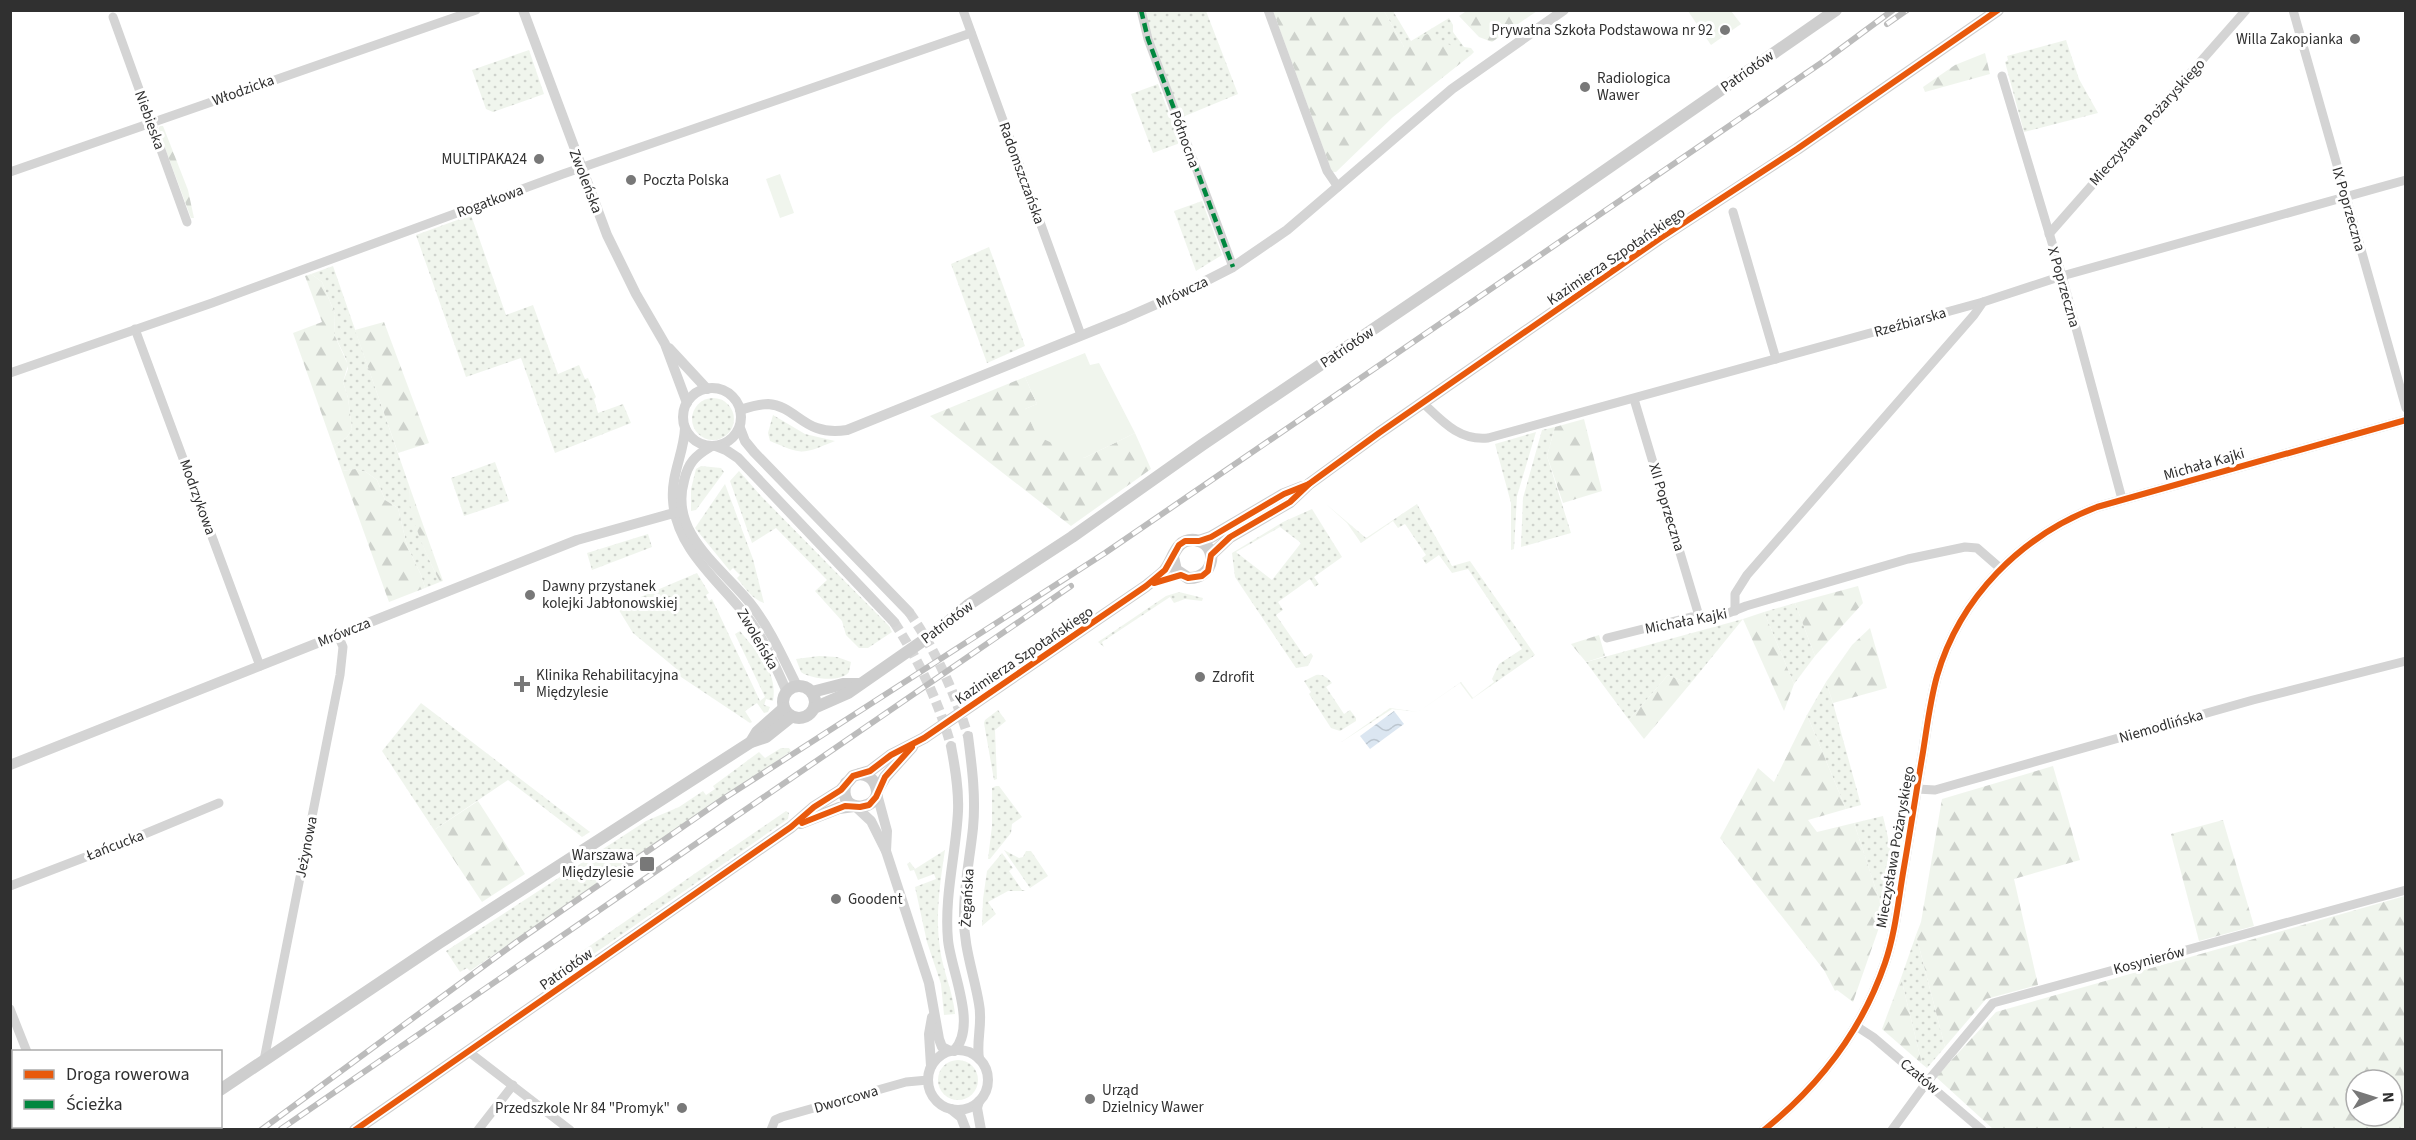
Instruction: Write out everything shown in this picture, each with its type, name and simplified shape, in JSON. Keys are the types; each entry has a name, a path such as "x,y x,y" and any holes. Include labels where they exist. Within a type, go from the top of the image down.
{"main road":[{"name":"Patriotów","path":"814,708 848,693 937,631 968,605 1072,537 1202,445 1447,280 1836,10"},
{"name":"Kazimierza Szpotańskiego","path":"1211,555 1230,537 1290,502 1308,484 1659,239 1797,149 1998,10"},
{"name":"Kazimierza Szpotańskiego","path":"1199,541 1211,537 1284,494 1308,484"},
{"path":"1185,541 1199,541 1205,545 1211,555 1208,570 1202,576 1188,578 1176,570 1173,557 1175,550 1185,541"},
{"name":"Kazimierza Szpotańskiego","path":"860,774 870,771 891,755 915,744 1146,586 1165,570 1173,557"},
{"name":"Kazimierza Szpotańskiego","path":"1146,586 1181,575"},
{"name":"Patriotów","path":"812,692 843,684 858,684"},
{"path":"802,686 812,692 814,708 807,717 796,718 787,712 783,702 792,689 802,686"},
{"path":"222,1089 439,943 752,742 766,737 787,712"},
{"name":"Kazimierza Szpotańskiego","path":"877,792 885,777 915,744"},
{"path":"860,774 871,778 877,792 869,805 855,806 845,796 846,783 853,776 860,774"},
{"name":"Patriotów","path":"355,1130 791,827 846,783"},
{"name":"Patriotów","path":"791,827 839,808 855,806"}],"street":[{"name":"Włodzicka","path":"10,172 476,10"},
{"name":"Zwoleńska","path":"523,10 610,240 636,294 665,344 687,403"},
{"name":"Radomszczańska","path":"963,10 1081,335"},
{"name":"Północna","path":"1141,10 1148,39 1233,267"},
{"path":"1268,10 1327,171 1338,187"},
{"name":"Mrówcza","path":"740,410 759,405 775,406 815,429 828,432 847,430 1182,293 1233,267 1287,230 1452,88 1564,10"},
{"name":"Mieczysława Pożaryskiego","path":"2049,234 2246,10"},
{"name":"IX Poprzeczna","path":"2293,10 2406,408"},
{"name":"Niebieska","path":"113,17 187,222"},
{"name":"Rogatkowa","path":"10,373 212,303 581,168 971,33"},
{"name":"X Poprzeczna","path":"2002,76 2061,276 2122,499"},
{"name":"Rzeźbiarska","path":"1423,403 1452,430 1464,436 1482,438 1634,399 1983,302 2061,276 2406,180"},
{"path":"1733,212 1776,359"},
{"path":"1735,610 1735,594 1747,575 1983,302"},
{"name":"Modrzykowa","path":"135,328 260,666"},
{"name":"Zwoleńska","path":"665,344 707,389"},
{"path":"894,622 738,458 726,450 695,441 685,428 684,411 687,403 695,394 714,388 733,397 740,410 740,428 745,441 754,452 909,612"},
{"name":"XII Poprzeczna","path":"1634,399 1699,616"},
{"name":"Michała Kajki","path":"2017,552 2076,515 2122,499 2406,420"},
{"name":"Zwoleńska","path":"685,428 684,442 672,491 678,512 693,537 761,618 792,689"},
{"path":"678,512 687,468 694,458 713,446 728,442 740,428"},
{"name":"Mrówcza","path":"10,765 577,540 678,512"},
{"name":"Michała Kajki","path":"1607,638 1699,616 1711,618 1908,559 1965,547 1977,548 2000,568"},
{"name":"Mieczysława Pożaryskiego","path":"1764,1130 1821,1078 1856,1026 1878,982 1892,939 1932,699 1942,662 1966,613 2000,568 2017,552"},
{"name":"Jeżynowa","path":"264,1059 341,669 343,646 338,634"},
{"name":"Niemodlińska","path":"1917,789 1935,790 2253,700 2406,661"},
{"name":"Żegańska","path":"968,736 974,797 966,881 964,938 980,1004 982,1024 978,1044 979,1059"},
{"name":"Żegańska","path":"951,746 958,809 947,908 948,938 965,1020 961,1044 952,1051"},
{"path":"877,792 887,831 886,852"},
{"name":"Łańcucka","path":"10,886 219,803"},
{"path":"855,806 872,821 886,852 929,983 933,1013 942,1047 972,1054 985,1066 988,1086 977,1108 981,1130"},
{"name":"Kosynierów","path":"1892,1130 1927,1082 1993,1003 2406,890"},
{"path":"10,1009 26,1050"},
{"path":"933,1013 929,1034 931,1066 928,1080 933,1096 961,1118 966,1130"},
{"name":"Czatów","path":"1856,1026 1874,1037 1982,1130"},
{"path":"931,1066 952,1051"},
{"path":"469,1052 570,1130"},
{"name":"Dworcowa","path":"771,1130 775,1120 782,1117 906,1082 928,1080"},
{"path":"478,1130 513,1085"},
{"path":"948,1108 965,1109 979,1101"}],"green space":[{"path":"1468,10 1537,11 1492,42 1479,37 1459,16"},
{"path":"1146,11 1206,11 1238,94 1180,118 1147,23"},
{"path":"1273,11 1384,11 1404,47 1427,34 1471,55 1393,117 1336,172 1332,172"},
{"path":"1384,11 1393,11 1411,41 1449,18 1453,25 1453,32 1464,47 1471,48 1474,52 1471,55 1404,47"},
{"path":"1688,11 1731,11 1741,24 1711,45"},
{"path":"2066,40 2079,79 2098,113 2024,132 2005,62 2008,60 2007,56"},
{"path":"529,50 544,94 493,112 486,109 472,70"},
{"path":"1985,53 1990,74 1925,92 1923,87 1955,65"},
{"path":"1158,84 1180,143 1153,153 1131,94"},
{"path":"163,126 188,190 194,218 191,218 158,129"},
{"path":"780,174 794,213 780,218 766,179"},
{"path":"1202,201 1222,255 1196,271 1174,211"},
{"path":"471,215 506,315 533,305 558,374 579,365 585,379 588,378 596,397 594,399 598,413 623,404 631,423 555,453 521,358 466,377 416,235"},
{"path":"989,247 1025,346 987,363 951,264"},
{"path":"333,266 410,488 409,497 415,521 440,582 425,588 407,546 398,508 385,500 377,480 366,472 355,469 342,471 333,446 347,437 352,429 348,398 343,382 348,369 346,359 334,334 335,314 322,282 311,274"},
{"path":"311,274 322,282 335,314 334,334 348,365 343,382 348,398 352,429 347,437 333,446 293,333 322,322 305,276"},
{"path":"384,322 429,443 398,453 355,330"},
{"path":"1085,353 1090,365 1099,363 1135,433 1084,458 1037,436 1025,409 1037,404 1025,377"},
{"path":"1025,377 1037,404 1025,409 1084,458 1135,433 1151,469 1071,526 930,416"},
{"path":"713,398 728,404 734,419 728,434 713,440 698,434 692,419 698,404"},
{"path":"773,415 805,434 835,441 802,452 770,441 768,433"},
{"path":"1584,419 1602,491 1563,503 1547,456 1555,427"},
{"path":"1555,427 1547,456 1571,533 1521,547 1523,498 1542,430"},
{"path":"1536,432 1517,496 1514,549 1511,550 1511,503 1495,444"},
{"path":"495,462 509,501 464,516 451,478"},
{"path":"701,466 721,468 724,472 696,510 691,511 691,489 696,469"},
{"path":"355,469 366,472 377,480 385,500 398,508 407,546 425,588 389,602 342,471"},
{"path":"739,471 889,626 892,632 868,648 859,648 846,635 842,621 815,591 827,580 776,528 752,543 730,481"},
{"path":"725,484 753,559 764,603 749,593 737,578 740,575 733,568 730,571 695,528"},
{"path":"410,488 443,581 440,582 430,562 414,522 409,497"},
{"path":"1326,504 1366,538 1417,504 1452,566 1470,561 1535,655 1472,699 1460,683 1418,712 1461,682 1473,698 1494,682 1492,679 1499,664 1522,649 1468,569 1452,573 1439,555 1426,564 1422,558 1426,555 1405,524 1398,528 1393,521 1361,543 1347,523"},
{"path":"1312,509 1342,557 1314,577 1319,584 1315,587 1310,579 1278,602 1283,610 1276,615 1305,657 1311,653 1313,656 1308,666 1296,668 1235,577 1232,553 1283,522","holes":["1280,527 1301,543 1272,580 1236,552"]},
{"path":"648,534 652,547 592,570 587,553"},
{"path":"697,573 709,593 706,595 709,601 712,599 760,701 765,697 735,634 740,631 769,671 774,690 773,701 766,699 764,705 770,707 768,712 764,713 757,703 745,711 752,722 750,723 678,675 679,671 633,633 617,607"},
{"path":"1858,586 1863,603 1815,656 1795,603"},
{"path":"1179,592 1203,598 1202,601 1185,599 1174,603 1170,597 1102,642 1104,647 1098,642 1166,596"},
{"path":"1795,603 1815,656 1794,684 1764,612"},
{"path":"1764,612 1794,684 1784,711 1743,619"},
{"path":"1743,619 1690,684 1668,675 1629,720 1586,662"},
{"path":"1870,628 1887,688 1833,703 1826,682 1852,645"},
{"path":"1599,635 1605,656 1586,662 1571,644"},
{"path":"819,656 837,657 851,662 849,672 839,678 825,679 801,672 796,659"},
{"path":"1316,675 1325,676 1332,683 1326,687 1344,714 1350,710 1356,721 1340,731 1331,728 1309,694 1311,692 1304,681"},
{"path":"1668,675 1690,684 1644,739 1629,720"},
{"path":"1826,682 1861,805 1846,809 1807,715"},
{"path":"421,703 590,832 582,837 508,780 434,830 382,751"},
{"path":"1390,708 1418,712 1392,709 1340,743"},
{"path":"998,710 1006,721 995,730 997,779 994,780 984,723"},
{"path":"1807,715 1846,809 1808,820 1817,832 1854,823 1881,905 1882,919 1853,1002 1837,990 1835,991 1824,970 1720,838 1758,768 1774,782"},
{"path":"781,748 789,748 791,751 470,971 467,968 460,972 446,951 646,821 679,807 703,791 706,795 715,789 713,786 759,752 765,758"},
{"path":"2053,766 2080,860 2014,879 2038,985 1986,999 1945,1047 1916,935 1921,922 1942,799"},
{"path":"999,786 1022,817 1012,824 1011,833 988,859 992,826 992,788"},
{"path":"478,801 525,874 482,902 434,830"},
{"path":"786,811 789,813 788,819 549,985 542,984 543,978"},
{"path":"1883,816 1892,855 1881,905 1854,823"},
{"path":"2223,820 2254,926 2199,941 2171,834"},
{"path":"945,850 938,924 941,957 955,1014 944,1015 941,984 927,942 915,887 936,879 934,874 918,880 914,870 910,871 907,864 910,862 915,869"},
{"path":"1004,850 1019,858 1023,857 1026,851 1031,851 1048,876 1030,888"},
{"path":"1002,853 1013,868 1009,871 1022,890 1026,891 1008,891 988,902 996,914 982,926 987,871"},
{"path":"2405,896 2405,1129 1993,1129 1936,1077 1996,1012"},
{"path":"1916,935 1945,1047 1927,1068 1922,1064 1901,978"},
{"path":"1901,978 1922,1064 1882,1029"},
{"path":"958,1060 972,1066 978,1080 972,1094 958,1100 944,1094 938,1080 944,1066"}],"water":[{"path":"1394,711 1404,724 1370,749 1360,736"}],"tunnel":[{"path":"909,612 943,672 968,736"},
{"path":"894,622 927,682 941,714 951,746"}],"railway":[{"path":"261,1130 515,943 723,799 1105,553 1824,61 1893,10"},
{"path":"1887,24 1907,10"},
{"path":"281,1129 1071,586"}],"marked path":[{"path":"1141,10 1148,39 1233,267"}],"cycle path":[{"path":"1154,583 1181,575 1188,578 1202,576 1208,571 1211,555 1230,537 1290,502 1309,484 1379,433 1659,239 1797,149 1998,10"},
{"path":"1764,1130 1803,1094 1837,1055 1875,988 1894,930 1937,676 1947,647 1961,620 1997,573 2019,552 2043,535 2069,519 2097,507 2406,420"},
{"path":"355,1130 791,827 814,807 841,790 853,776 870,771 891,755 924,738 1146,586 1165,570 1179,545 1185,541 1199,541 1211,537 1284,494 1309,484"},
{"path":"802,823 845,806 869,805 876,797 885,777 912,747"}],"place":[{"name":"Prywatna Szkoła Podstawowa nr 92","path":"1725,30"},
{"name":"Willa Zakopianka","path":"2355,39"},
{"name":"Radiologica Wawer","path":"1585,87"},
{"name":"MULTIPAKA24","path":"539,159"},
{"name":"Poczta Polska","path":"631,180"},
{"name":"Dawny przystanek kolejki Jabłonowskiej","path":"530,595"},
{"name":"Zdrofit","path":"1200,677"},
{"name":"Klinika Rehabilitacyjna Międzylesie","path":"522,684"},
{"name":"Warszawa Międzylesie","path":"647,864"},
{"name":"Goodent","path":"836,899"},
{"name":"Urząd Dzielnicy Wawer","path":"1090,1099"},
{"name":"Przedszkole Nr 84 \"Promyk\"","path":"682,1108"}]}
